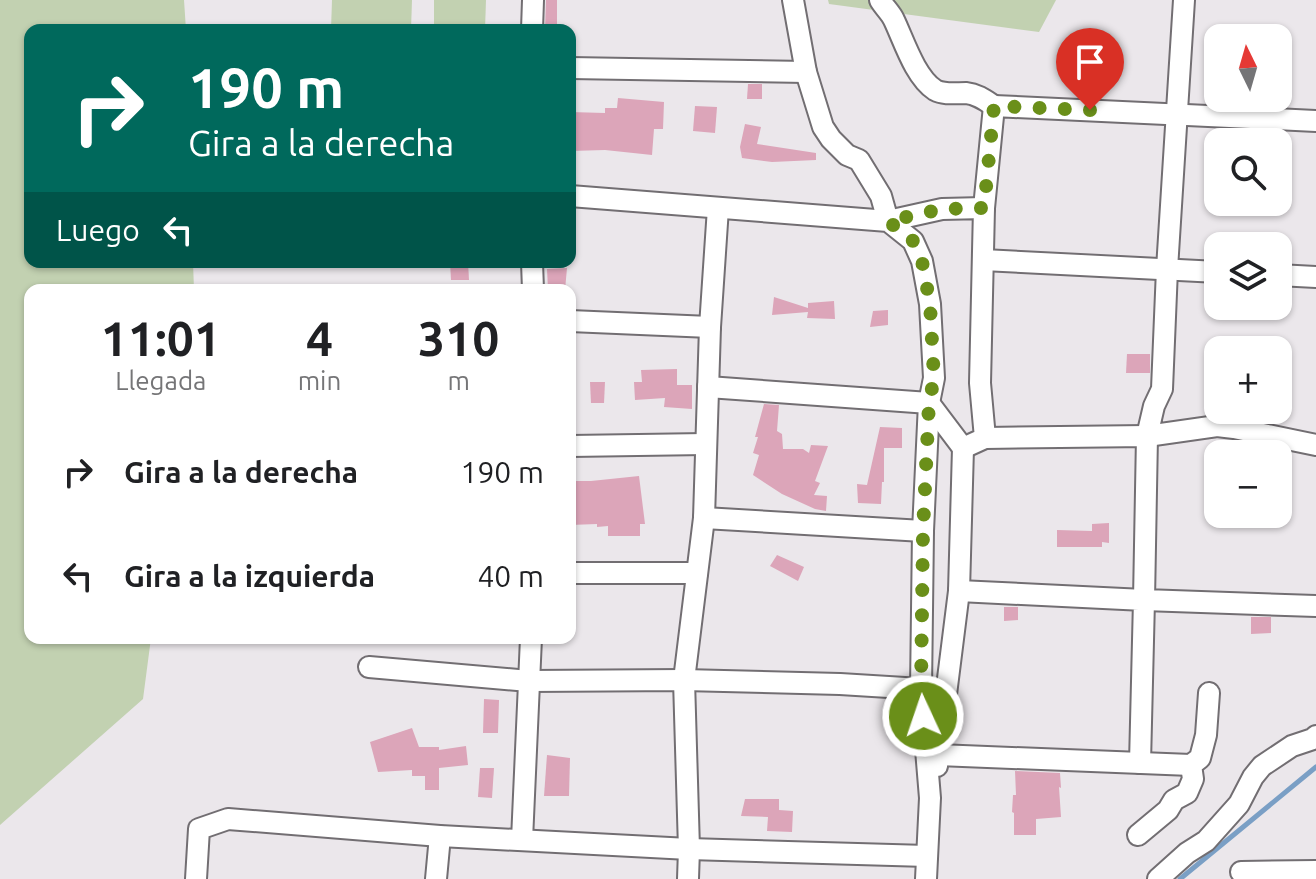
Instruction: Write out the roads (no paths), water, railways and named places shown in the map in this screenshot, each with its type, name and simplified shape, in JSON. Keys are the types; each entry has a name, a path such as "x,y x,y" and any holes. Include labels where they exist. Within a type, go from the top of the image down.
{"street":[{"path":"532,24 533,0"},
{"path":"793,0 806,72 823,127 847,155 859,160 881,196 888,221 913,241 922,261 930,304 934,378 929,403 923,531 921,689 930,798"},
{"path":"880,0 893,17 916,67 936,91 969,93 994,106 1316,121"},
{"path":"1140,763 1147,436 1154,406 1162,389 1184,0"},
{"path":"576,68 806,72"},
{"path":"985,438 980,383 984,208 994,106"},
{"path":"576,196 888,221 942,209 984,208"},
{"path":"688,879 684,680 704,518 710,327 718,208"},
{"path":"983,260 1204,271"},
{"path":"1292,276 1316,277"},
{"path":"576,321 710,327"},
{"path":"708,387 929,403 963,448 959,591 930,798 926,879"},
{"path":"963,448 985,438 1147,436 1217,426 1316,445"},
{"path":"576,446 706,444"},
{"path":"704,518 923,531"},
{"path":"576,573 697,573"},
{"path":"959,591 1316,606"},
{"path":"522,840 531,644"},
{"path":"369,667 529,681 684,680 921,689"},
{"path":"938,755 1191,765 1200,758 1207,725 1209,693"},
{"path":"1158,879 1206,841 1239,804 1262,766 1292,746 1316,736"},
{"path":"1138,835 1168,810 1174,800 1187,793 1193,779 1191,765"},
{"path":"196,879 199,829 228,819 440,836 689,849 927,856"},
{"path":"436,879 440,836"},
{"path":"1241,872 1316,871"}],"waterway":[{"path":"1180,879 1316,767"}]}
